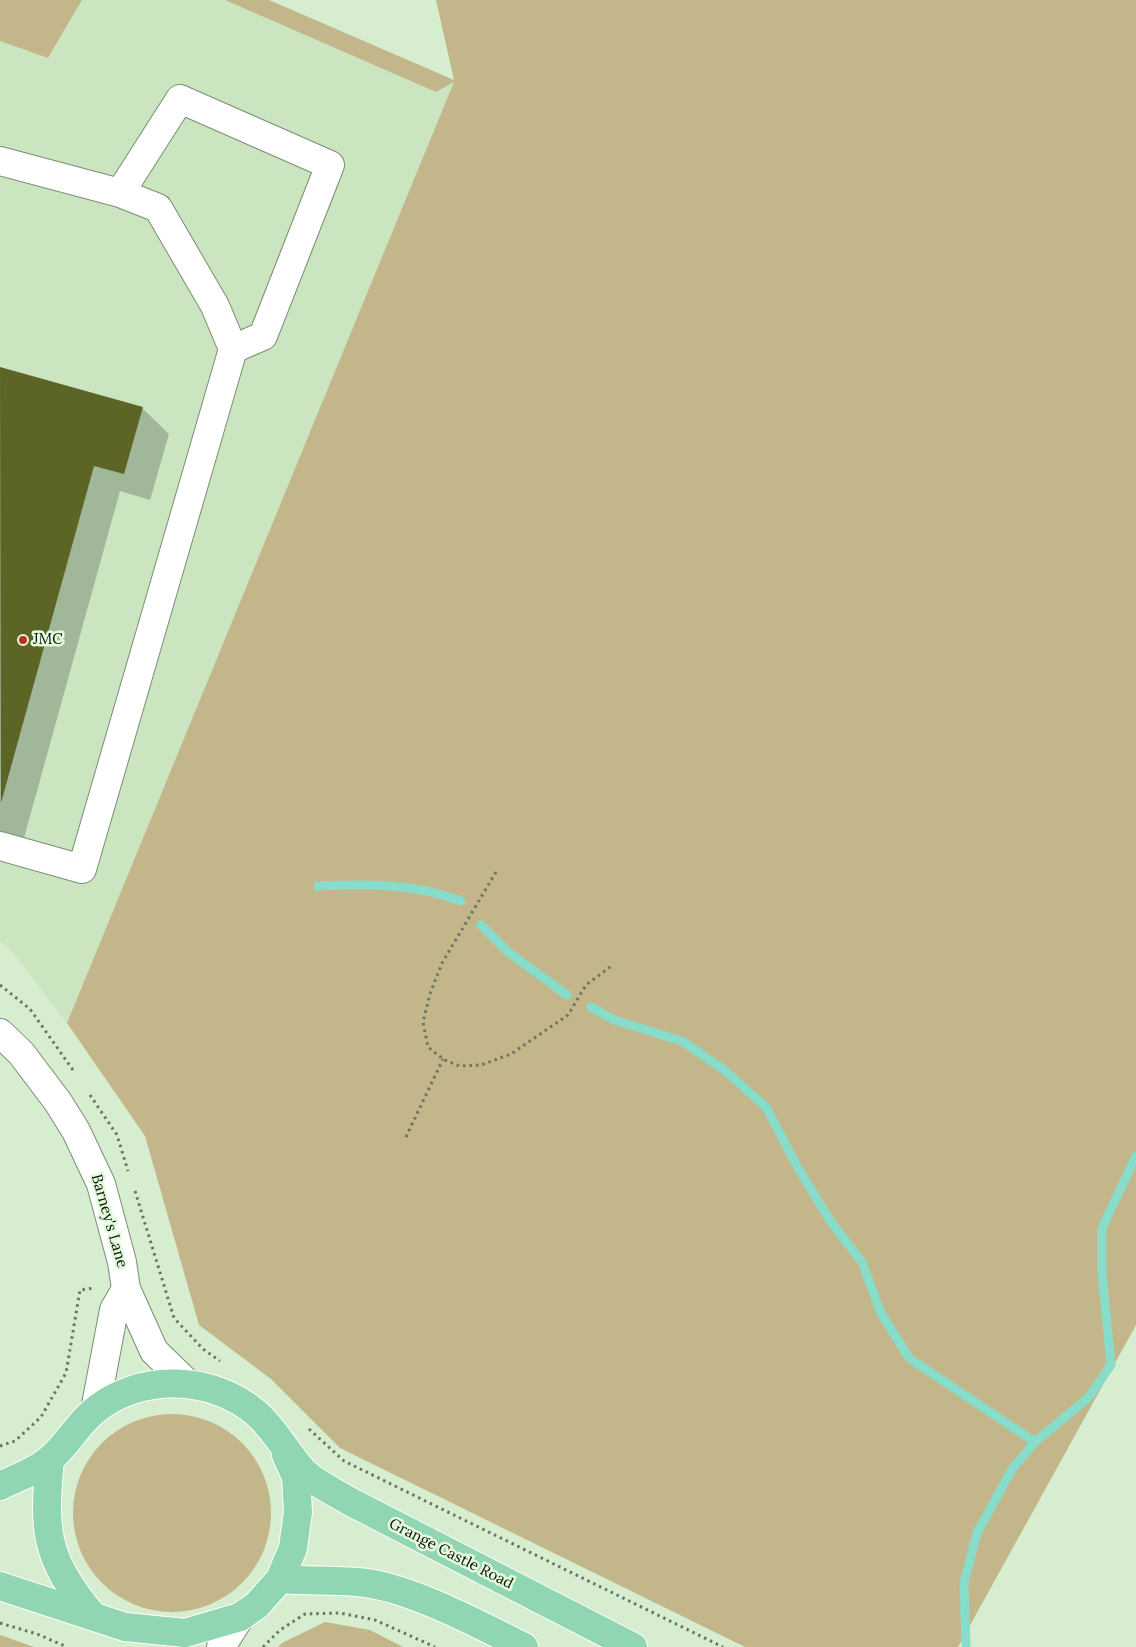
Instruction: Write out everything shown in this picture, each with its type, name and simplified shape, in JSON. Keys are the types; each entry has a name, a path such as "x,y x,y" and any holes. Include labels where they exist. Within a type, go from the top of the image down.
{"main road":[{"name":"Grange Castle Road","path":"0,1486 50,1460 95,1410 120,1395 148,1385 187,1383 224,1392 256,1413 306,1474 349,1502 633,1647"},
{"name":"Grange Castle Road","path":"0,1586 92,1615 152,1639 185,1633 240,1617 257,1605 280,1579 294,1548 298,1512 296,1477 282,1444"},
{"path":"50,1460 46,1526 55,1562 74,1593 92,1615"},
{"path":"280,1579 358,1582 392,1590 441,1607 524,1647"}],"street":[{"path":"120,193 180,99 330,165 263,336 233,349"},
{"path":"0,161 120,193 158,208 215,306 233,349 82,869 0,846"},
{"name":"Barney's Lane","path":"0,1033 22,1053 58,1102 76,1131 101,1184 122,1262 126,1290 154,1351 187,1383"},
{"path":"95,1410 114,1310 126,1290"},
{"path":"221,1647 240,1617"}],"path":[{"path":"496,872 442,963 430,994 423,1022 428,1047 443,1059 459,1066 481,1065 511,1054 568,1015 586,985 612,965"},
{"path":"406,1137 443,1059"},
{"path":"162,1278 174,1318 203,1350 227,1366"},
{"path":"0,1446 15,1441 41,1417 66,1373 80,1290"},
{"path":"308,1428 344,1462 723,1647"},
{"path":"263,1647 280,1630 305,1614 340,1613 375,1620 435,1647"},
{"path":"0,1623 37,1634 67,1647"}],"shaded area":[{"path":"0,0 82,0 48,58 0,41"},
{"path":"82,0 225,0 436,92 455,81 67,1023 10,949 0,942 0,41 48,58"},
{"path":"225,0 269,0 454,80 436,0 1136,0 1136,1325 958,1647 745,1647 340,1448 271,1379 199,1325 145,1136 67,1023 454,82 436,92"},
{"path":"162,1414 182,1414 201,1418 219,1425 235,1436 249,1450 264,1475 271,1503 267,1542 260,1560 249,1576 235,1590 219,1601 201,1608 182,1612 162,1612 143,1608 125,1601 109,1590 95,1576 84,1560 77,1542 73,1523 73,1503 77,1484 84,1466 95,1450 109,1436 125,1425 143,1418"},
{"path":"325,1622 370,1630 403,1647 278,1647 282,1643"},
{"path":"0,1635 34,1647 0,1647"}],"building":[{"name":"JMC","path":"0,367 143,407 124,474 94,466 1,803"}],"waterway":[{"path":"318,886 391,886 426,891 461,901"},
{"path":"481,925 508,952 567,995"},
{"path":"591,1007 614,1020 682,1041 723,1069 766,1107 798,1168 831,1222 862,1262 881,1313 909,1358 1035,1442"},
{"path":"966,1647 964,1583 977,1533 1012,1469 1035,1442 1088,1398 1111,1365 1102,1272 1102,1228 1136,1156"}],"place":[{"name":"JMC","path":"23,640"}]}
